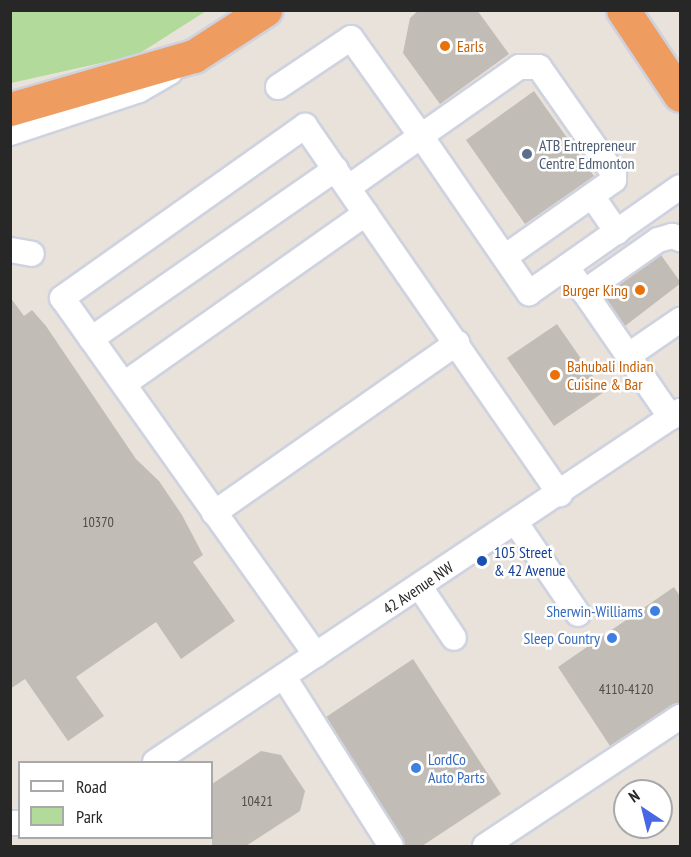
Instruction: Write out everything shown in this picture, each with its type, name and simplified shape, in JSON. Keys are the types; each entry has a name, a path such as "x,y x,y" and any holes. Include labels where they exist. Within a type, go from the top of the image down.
{"highway":[{"path":"10,109 194,56 265,10"},
{"path":"623,10 681,95"}],"street":[{"path":"278,87 351,38 529,293 681,188"},
{"path":"10,133 139,90 194,56"},
{"path":"92,339 342,178 421,136 519,67 532,65 543,71 614,174 614,180 505,258"},
{"path":"316,655 62,298 305,126 560,494"},
{"path":"598,191 617,232"},
{"path":"124,384 366,213"},
{"path":"584,292 658,240 672,236 681,239"},
{"path":"567,267 629,355 676,415"},
{"path":"629,355 681,320"},
{"path":"214,513 457,343"},
{"name":"42 Avenue NW","path":"158,761 676,415"},
{"path":"516,523 578,614"},
{"path":"420,587 453,638"},
{"path":"284,677 391,846"},
{"path":"485,846 681,717"}],"green space":[{"path":"10,11 206,11 137,55 11,83"}],"building":[{"path":"419,10 477,10 509,54 440,104 403,53 410,18"},
{"name":"ATB Entrepreneur Centre Edmonton","path":"534,91 594,176 525,224 466,140"},
{"name":"Burger King","path":"661,255 681,283 625,326 604,295"},
{"path":"10,297 24,316 32,310 46,326 136,459 159,481 182,515 203,555 193,562 235,621 181,659 156,622 76,677 104,716 68,741 25,679 10,689"},
{"name":"Bahubali Indian Cuisine & Bar","path":"557,324 604,392 554,426 507,358"},
{"path":"674,587 681,598 681,703 610,746 558,667"},
{"name":"LordCo Auto Parts","path":"413,659 501,794 422,846 405,846 326,717"},
{"path":"261,751 281,755 305,791 300,811 246,846 212,846 213,783"}],"place":[{"name":"Earls","path":"445,46"},
{"name":"ATB Entrepreneur Centre Edmonton","path":"527,154"},
{"name":"Burger King","path":"640,290"},
{"name":"Bahubali Indian Cuisine & Bar","path":"555,375"},
{"name":"105 Street & 42 Avenue","path":"482,561"},
{"name":"Sherwin-Williams","path":"655,611"},
{"name":"Sleep Country","path":"612,638"},
{"name":"LordCo Auto Parts","path":"416,768"}]}
